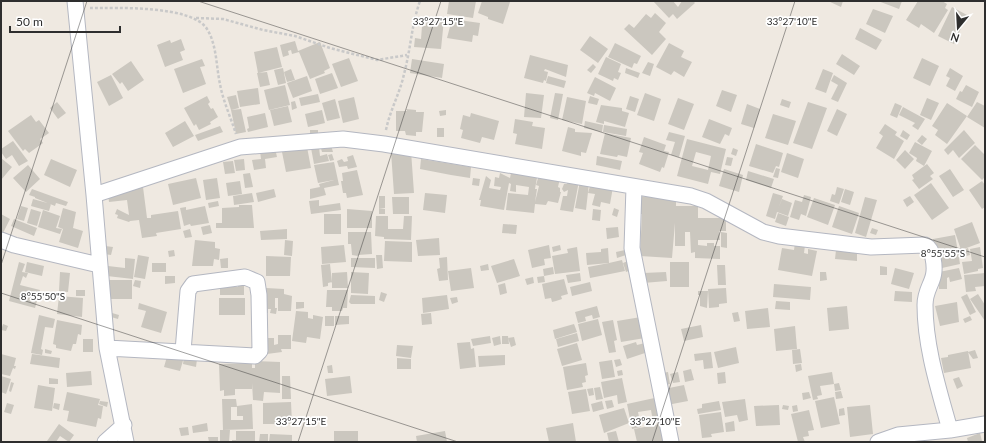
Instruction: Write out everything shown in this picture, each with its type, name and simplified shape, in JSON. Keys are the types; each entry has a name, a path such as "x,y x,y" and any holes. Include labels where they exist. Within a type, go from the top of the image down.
{"street":[{"path":"75,5 94,195 107,348 124,426 126,442"},
{"path":"94,195 240,148 343,139 384,144 698,198 763,232 779,236 871,247 920,244 928,247 932,253 935,274 925,300 925,306 930,352 950,430"},
{"path":"634,187 632,248 671,442"},
{"path":"1,240 14,245 100,265"},
{"path":"107,348 255,356 260,351 259,295 257,282 245,278 193,284 188,291 183,351"},
{"path":"878,442 985,424"},
{"path":"105,442 124,426"}],"path":[{"path":"384,144 389,116 404,76 414,18 420,1"},
{"path":"75,5 141,8 195,18 223,19 263,30 295,36 330,48 377,60 408,55"},
{"path":"195,18 206,28 215,49 220,85 240,148"}],"building":[{"path":"449,1 476,1 473,18 447,14"},
{"path":"482,1 510,2 503,24 488,19 488,17 478,13"},
{"path":"653,1 673,1 678,7 682,1 693,1 695,3 677,19 673,14 669,18"},
{"path":"828,1 843,1 841,7"},
{"path":"878,1 902,1 899,9"},
{"path":"918,1 942,1 947,4 945,8 948,10 934,33 921,24 919,28 906,20"},
{"path":"952,7 967,15 954,44 938,36"},
{"path":"873,9 893,16 885,33 866,24"},
{"path":"655,13 666,23 659,32 666,39 652,55 624,29 629,24 634,28 646,14 651,18"},
{"path":"426,17 444,19 441,49 414,47 415,38 421,39 422,26 426,26"},
{"path":"452,19 480,23 478,36 473,35 472,42 447,38"},
{"path":"860,28 882,40 876,50 855,39"},
{"path":"590,36 608,49 598,63 580,50"},
{"path":"181,39 185,50 180,52 183,60 165,67 157,45 170,40 171,43"},
{"path":"295,41 298,51 320,42 330,68 324,71 325,73 310,79 299,52 292,54 291,50 288,51 289,55 283,57 280,45"},
{"path":"615,43 641,56 637,64 634,63 632,68 608,57"},
{"path":"669,43 684,51 681,57 692,62 684,77 674,71 671,75 656,67"},
{"path":"277,47 282,67 258,73 254,52"},
{"path":"842,54 860,66 854,75 836,64"},
{"path":"530,55 568,65 566,77 545,69 544,71 548,72 546,81 544,80 543,83 524,78"},
{"path":"606,57 621,64 618,72 621,73 618,80 614,78 613,81 598,74"},
{"path":"349,58 358,81 341,87 332,64"},
{"path":"922,58 939,66 930,86 913,78"},
{"path":"202,59 205,66 200,67 206,84 183,93 174,69"},
{"path":"412,59 444,64 442,78 410,73"},
{"path":"131,61 144,80 128,91 122,82 120,84 112,74"},
{"path":"648,62 654,64 650,76 642,73"},
{"path":"593,64 596,67 591,73 587,70"},
{"path":"283,68 286,83 278,85 274,70"},
{"path":"626,68 640,73 638,78 625,73"},
{"path":"950,68 963,76 955,91 946,86 950,78 946,76"},
{"path":"291,69 295,80 287,82 284,72"},
{"path":"823,69 833,73 826,93 815,89"},
{"path":"267,72 270,85 260,87 257,73"},
{"path":"332,73 338,88 320,94 315,79"},
{"path":"111,75 123,98 109,106 97,82"},
{"path":"834,75 847,83 838,102 831,99 838,85 831,81"},
{"path":"307,76 312,91 293,98 287,83"},
{"path":"548,76 566,81 564,88 546,83"},
{"path":"595,77 616,88 610,101 595,93 594,96 587,93"},
{"path":"285,85 290,105 269,110 264,90"},
{"path":"966,85 979,92 972,107 956,99 960,91 962,92"},
{"path":"258,88 260,104 240,107 237,91"},
{"path":"722,90 737,95 731,112 716,106"},
{"path":"526,93 544,95 541,118 524,117"},
{"path":"555,93 563,94 558,120 550,118"},
{"path":"645,93 661,99 654,121 637,115"},
{"path":"318,94 320,102 301,106 299,98"},
{"path":"236,95 239,108 231,110 227,97"},
{"path":"207,96 210,102 208,104 211,109 213,108 218,117 210,122 211,124 199,130 196,124 194,126 184,108"},
{"path":"590,96 599,99 597,105 588,103"},
{"path":"630,96 639,99 635,112 626,109"},
{"path":"354,97 359,119 343,123 338,101"},
{"path":"567,97 586,101 582,124 562,120"},
{"path":"678,98 694,104 684,130 668,124"},
{"path":"927,98 939,103 931,120 920,115"},
{"path":"335,99 340,118 327,121 322,103"},
{"path":"782,99 791,102 789,108 780,105"},
{"path":"295,101 297,108 292,110 291,102"},
{"path":"57,102 66,113 58,119 50,108"},
{"path":"808,102 827,108 812,149 793,143"},
{"path":"977,102 985,106 985,128 967,117"},
{"path":"895,103 902,106 897,118 890,115"},
{"path":"947,103 967,116 947,144 935,135 938,130 932,126"},
{"path":"747,104 760,109 754,128 741,124"},
{"path":"601,105 622,108 622,111 629,113 625,127 604,121 604,124 596,122"},
{"path":"288,106 292,122 274,126 270,110"},
{"path":"903,107 925,119 918,130 912,126 915,123 899,115"},
{"path":"241,109 246,132 236,134 231,110"},
{"path":"406,109 416,110 416,112 424,112 422,132 416,132 416,136 406,135 405,131 396,131 396,111 407,111"},
{"path":"837,109 847,114 837,136 827,131"},
{"path":"322,110 325,123 308,127 305,114"},
{"path":"446,110 446,115 440,116 439,111"},
{"path":"265,113 268,127 248,132 247,129 249,128 247,117"},
{"path":"471,113 499,121 494,140 482,137 480,143 461,138 463,130 460,129 463,115 470,117"},
{"path":"773,114 796,121 788,145 765,138"},
{"path":"31,115 36,122 39,120 49,133 40,139 43,143 29,153 25,149 23,151 8,131"},
{"path":"515,119 533,122 532,126 545,128 542,149 515,144 517,134 513,133"},
{"path":"709,119 732,128 729,136 725,134 720,144 702,137"},
{"path":"185,121 194,136 173,147 165,133"},
{"path":"585,121 603,125 602,132 584,128"},
{"path":"885,124 897,132 895,135 904,141 894,159 876,148 883,136 879,133"},
{"path":"604,125 627,129 626,136 603,132"},
{"path":"220,126 223,132 198,141 195,135"},
{"path":"568,127 575,129 575,132 592,133 586,153 581,152 581,156 562,151"},
{"path":"437,128 444,128 444,137 437,137"},
{"path":"310,130 318,130 318,136 310,136"},
{"path":"903,130 910,135 907,140 900,136"},
{"path":"964,130 975,143 959,158 953,150 948,155 944,150"},
{"path":"669,132 685,136 679,157 671,155 675,142 666,140"},
{"path":"605,133 631,138 627,157 600,154"},
{"path":"922,135 927,139 922,145 917,141"},
{"path":"644,137 666,145 664,151 669,152 664,168 662,167 660,172 639,164 643,153 639,152"},
{"path":"687,139 726,149 720,174 711,172 708,184 677,176","holes":["696,152 711,156 708,170 692,166"]},
{"path":"13,141 28,161 19,166 12,155 6,159 1,152 1,149"},
{"path":"330,142 333,152 322,152 320,145"},
{"path":"915,142 932,151 924,166 916,161 917,158 909,153"},
{"path":"756,144 783,153 779,167 776,166 773,173 749,166"},
{"path":"975,145 985,155 985,177 982,180 961,159"},
{"path":"307,147 311,168 286,172 282,152"},
{"path":"319,147 320,156 327,154 329,161 314,164 311,148"},
{"path":"275,148 277,157 265,159 266,168 254,170 252,160 261,159 260,151"},
{"path":"733,148 738,150 736,156 731,154"},
{"path":"905,150 914,159 905,169 896,160"},
{"path":"411,151 414,193 394,194 391,152"},
{"path":"787,153 804,159 798,178 781,172"},
{"path":"332,154 334,160 330,161 328,155"},
{"path":"353,155 357,167 348,169 347,166 339,167 337,161 342,159 344,162 348,161 347,157"},
{"path":"597,156 622,161 620,170 596,165"},
{"path":"727,157 733,158 731,166 725,165"},
{"path":"1,158 12,167 1,180"},
{"path":"51,159 77,170 70,187 44,175"},
{"path":"244,159 245,170 236,171 234,160"},
{"path":"421,159 471,167 470,178 420,169"},
{"path":"233,161 235,173 225,174 223,162"},
{"path":"334,162 339,185 324,188 326,195 310,199 310,189 320,187 319,184 334,180 318,183 314,165"},
{"path":"927,164 934,173 930,176 933,179 919,189 912,180 914,179 912,175"},
{"path":"28,165 40,179 26,192 13,178"},
{"path":"512,168 538,172 535,189 537,189 535,202 539,186 536,185 539,175 560,178 558,187 560,188 561,192 558,203 548,201 546,205 535,204 534,213 506,210 508,193 528,195 529,187 516,185 516,192 510,191 511,184 509,183 504,210 480,206 481,200 479,200 486,176 491,180 489,188 500,190 501,187 494,186 495,177 499,178 500,173 510,178"},
{"path":"776,168 780,169 778,178 773,177"},
{"path":"724,169 743,175 739,192 719,186"},
{"path":"950,169 964,190 953,197 939,176"},
{"path":"357,170 363,195 347,198 346,193 343,193 341,181 343,181 342,173"},
{"path":"748,171 774,179 771,188 746,180"},
{"path":"250,173 253,187 245,188 243,174"},
{"path":"196,178 201,198 173,205 168,184"},
{"path":"217,178 220,198 206,200 203,180"},
{"path":"473,178 480,179 479,186 472,185"},
{"path":"569,179 579,181 573,212 560,210 563,196 567,196 568,190 564,192 562,189 564,184 567,184"},
{"path":"240,181 242,194 228,196 226,183"},
{"path":"580,181 589,183 586,210 575,208"},
{"path":"982,181 985,185 985,207 982,209 969,190"},
{"path":"931,183 949,208 932,220 914,195"},
{"path":"590,186 613,187 610,204 601,202 600,207 592,205 595,194 588,193"},
{"path":"143,187 147,218 151,218 151,215 178,211 181,229 156,233 157,236 142,238 139,220 129,222 117,218 118,215 115,214 117,209 129,215 127,200 109,202 108,194 126,189"},
{"path":"837,187 844,189 839,204 830,201 832,194 835,195"},
{"path":"32,189 68,202 66,206 56,203 55,206 29,195"},
{"path":"274,189 276,197 258,202 256,193"},
{"path":"845,189 854,192 850,205 841,202"},
{"path":"252,193 254,202 234,205 233,196"},
{"path":"425,193 447,195 445,213 423,210"},
{"path":"773,193 783,196 778,209 782,199 792,203 788,216 777,212 775,219 766,216"},
{"path":"804,195 811,197 806,216 801,214 799,220 790,217 795,200 802,202"},
{"path":"379,196 385,196 385,208 379,208"},
{"path":"637,196 676,199 676,206 698,206 698,218 726,218 726,231 719,231 720,240 698,240 698,245 707,246 707,243 714,243 714,246 720,246 720,259 695,258 695,252 691,253 690,232 685,232 685,246 675,246 675,223 672,258 640,256 642,214 636,214"},
{"path":"910,196 914,202 907,207 903,200"},
{"path":"392,197 409,197 409,214 393,214"},
{"path":"865,197 877,200 866,237 855,233"},
{"path":"814,198 835,205 828,225 807,217"},
{"path":"33,199 51,204 49,211 31,206"},
{"path":"319,200 319,206 340,203 341,210 311,214 309,201"},
{"path":"218,201 219,206 209,208 208,203"},
{"path":"239,205 252,205 254,228 216,228 216,223 222,223 222,208 239,207"},
{"path":"21,206 28,208 24,221 17,219"},
{"path":"205,206 209,223 191,226 190,224 184,226 180,208 186,207 186,210"},
{"path":"839,206 859,213 852,234 832,227"},
{"path":"63,208 76,212 73,228 83,231 78,248 59,242 63,229 58,227"},
{"path":"379,208 385,209 385,214 379,214"},
{"path":"614,208 619,210 617,217 612,215"},
{"path":"31,209 41,212 37,226 27,223"},
{"path":"347,209 372,211 372,228 347,228"},
{"path":"593,209 601,210 600,221 592,220"},
{"path":"43,210 60,216 56,228 62,229 60,234 38,227"},
{"path":"778,213 789,217 786,226 775,222"},
{"path":"1,214 10,219 3,233 1,232"},
{"path":"324,214 341,214 341,234 324,234"},
{"path":"376,216 388,216 388,229 403,229 404,216 412,216 411,240 384,239 384,237 375,236"},
{"path":"14,219 37,228 34,236 11,226"},
{"path":"972,222 980,243 961,250 954,229"},
{"path":"503,224 517,225 516,234 502,233"},
{"path":"210,225 212,233 203,235 201,227"},
{"path":"618,227 619,237 607,239 606,228"},
{"path":"872,228 878,230 876,235 870,233"},
{"path":"190,229 192,237 185,238 183,231"},
{"path":"287,229 287,239 261,240 260,231"},
{"path":"348,232 371,232 372,254 358,256 352,255 351,244 348,244"},
{"path":"721,232 727,233 727,248 721,247"},
{"path":"955,235 958,252 968,248 970,255 959,258 960,264 942,268 938,250 935,250 933,239"},
{"path":"439,238 440,255 418,256 416,240"},
{"path":"195,240 215,242 215,248 220,249 219,260 214,259 213,266 192,266"},
{"path":"285,240 293,241 292,256 284,255"},
{"path":"385,241 412,242 412,262 384,261"},
{"path":"795,243 805,245 804,253 808,254 808,249 817,251 812,276 778,270 782,248 794,250"},
{"path":"344,245 346,262 322,264 321,247"},
{"path":"549,245 551,258 544,259 545,265 532,268 528,250"},
{"path":"560,245 561,250 553,252 552,247"},
{"path":"105,246 113,247 111,255 104,254"},
{"path":"577,247 580,271 555,274 552,256 568,253 567,249"},
{"path":"980,247 983,268 978,269 978,271 964,274 962,262 972,261 970,249"},
{"path":"608,248 609,263 587,265 586,253 601,252 601,249"},
{"path":"174,250 175,256 169,257 168,251"},
{"path":"625,250 626,255 617,258 616,252"},
{"path":"836,250 857,252 857,261 835,259"},
{"path":"138,255 149,257 145,279 134,277"},
{"path":"376,255 382,255 383,268 377,269"},
{"path":"266,256 291,257 290,276 266,276"},
{"path":"447,257 448,280 439,281 437,269 440,268 439,258"},
{"path":"125,258 135,259 133,279 107,276 108,266 125,268"},
{"path":"228,258 228,268 221,268 220,259"},
{"path":"351,258 375,258 375,268 351,267"},
{"path":"514,259 520,276 497,283 491,266"},
{"path":"622,260 625,271 590,278 588,267"},
{"path":"628,261 631,270 626,272 623,263"},
{"path":"19,262 25,264 22,272 28,273 26,278 23,276 20,285 40,290 35,308 9,301"},
{"path":"27,262 44,266 42,276 25,272"},
{"path":"670,262 689,262 689,287 670,287"},
{"path":"152,263 166,263 166,272 152,272"},
{"path":"330,264 332,282 328,283 328,286 323,287 321,265"},
{"path":"488,264 489,270 481,271 480,266"},
{"path":"717,265 725,265 726,285 718,285"},
{"path":"880,266 887,267 887,275 880,275"},
{"path":"553,267 554,274 544,276 543,269"},
{"path":"471,268 474,288 451,291 448,271"},
{"path":"895,268 914,273 909,289 891,284"},
{"path":"959,268 962,279 950,282 949,277 947,278 947,289 939,289 939,272"},
{"path":"60,272 70,273 68,292 59,291"},
{"path":"347,272 348,288 332,288 332,273"},
{"path":"351,272 369,273 368,294 351,293"},
{"path":"666,272 667,281 643,283 643,273"},
{"path":"820,272 826,272 827,280 820,281"},
{"path":"580,273 581,281 568,283 566,275"},
{"path":"985,273 985,286 975,287 976,291 966,292 964,275"},
{"path":"165,276 175,276 175,283 165,284"},
{"path":"544,276 545,282 538,283 537,277"},
{"path":"533,277 534,283 527,285 525,279"},
{"path":"564,279 568,294 561,296 562,299 552,302 551,298 545,299 542,284"},
{"path":"106,280 132,280 132,299 106,299"},
{"path":"135,280 141,281 140,288 133,286"},
{"path":"244,282 244,295 220,295 220,286 238,287 238,284"},
{"path":"590,282 592,291 572,296 570,287"},
{"path":"505,283 507,293 500,295 498,285"},
{"path":"774,284 811,287 810,300 773,297"},
{"path":"266,288 284,289 284,294 292,296 291,311 278,311 278,298 275,298 275,308 277,308 276,314 270,313 271,309 268,309 268,313 261,313 265,307"},
{"path":"726,288 727,303 719,304 719,307 709,308 708,289"},
{"path":"76,290 85,290 85,296 76,296"},
{"path":"327,290 348,290 347,308 343,308 342,311 332,311 332,307 326,307"},
{"path":"698,291 708,291 707,308 700,306 700,295 698,295"},
{"path":"895,291 912,292 912,302 894,301"},
{"path":"381,292 387,294 384,302 379,300"},
{"path":"967,294 976,312 970,315 961,297"},
{"path":"978,294 985,305 985,321 970,299"},
{"path":"351,295 375,296 375,304 351,304 349,302"},
{"path":"447,295 449,309 423,313 422,298"},
{"path":"59,296 83,298 82,317 57,314"},
{"path":"457,297 458,302 452,304 450,298"},
{"path":"219,298 245,298 245,315 219,315"},
{"path":"776,301 790,302 790,310 775,309"},
{"path":"296,302 304,302 304,308 296,309"},
{"path":"957,302 959,322 940,326 935,306"},
{"path":"139,303 167,312 161,333 141,327 146,311 138,309"},
{"path":"597,306 600,317 593,319 592,315 585,317 586,321 578,323 575,312"},
{"path":"847,306 849,329 829,331 827,308"},
{"path":"768,308 770,327 747,329 745,311"},
{"path":"296,311 308,312 308,318 313,319 313,315 323,317 320,339 307,337 306,343 292,341"},
{"path":"738,312 740,321 734,322 732,313"},
{"path":"112,313 119,315 118,319 111,317"},
{"path":"431,313 432,324 422,325 421,314"},
{"path":"39,315 55,319 53,328 45,327 41,349 43,350 42,355 31,353"},
{"path":"325,316 334,316 334,326 325,326"},
{"path":"335,316 349,316 349,324 335,325"},
{"path":"970,316 972,320 965,323 963,319"},
{"path":"641,317 645,338 621,342 617,321"},
{"path":"598,319 602,335 582,341 578,324"},
{"path":"57,320 82,325 81,335 78,334 76,344 73,344 71,351 56,348 56,345 53,344"},
{"path":"613,320 617,340 614,341 616,352 609,353 602,322"},
{"path":"3,324 8,326 6,331 1,330"},
{"path":"574,324 577,332 555,339 553,330"},
{"path":"701,325 703,337 684,341 681,329"},
{"path":"795,326 797,349 776,351 774,329"},
{"path":"577,333 579,341 558,347 556,339"},
{"path":"278,335 291,335 291,349 281,349 282,352 267,354 266,338 274,338 274,345 278,344"},
{"path":"490,336 491,343 473,346 471,339"},
{"path":"500,336 501,344 494,346 492,338"},
{"path":"502,336 508,336 509,344 502,344"},
{"path":"514,337 516,345 511,347 508,338"},
{"path":"83,339 93,339 93,352 83,352"},
{"path":"470,342 471,349 474,348 476,367 460,369 457,343"},
{"path":"636,342 637,345 645,343 648,352 627,359 623,346"},
{"path":"577,343 582,360 562,366 557,349"},
{"path":"397,345 413,346 411,358 396,356"},
{"path":"736,347 739,363 718,368 714,352"},
{"path":"45,349 52,351 51,354 45,353"},
{"path":"800,349 802,363 793,364 792,350"},
{"path":"975,350 978,358 973,359 968,352"},
{"path":"968,351 971,368 944,373 941,358"},
{"path":"711,352 713,368 704,369 703,360 695,361 694,354"},
{"path":"168,353 184,357 180,371 164,367"},
{"path":"1,354 16,358 14,366 16,366 15,369 13,368 10,376 1,374"},
{"path":"32,354 60,358 59,368 30,364"},
{"path":"505,355 505,365 479,367 478,356"},
{"path":"184,357 197,359 196,367 183,364"},
{"path":"397,358 411,359 411,369 397,369"},
{"path":"620,359 622,365 616,367 614,360"},
{"path":"612,360 615,377 602,379 599,362"},
{"path":"255,361 280,362 280,393 264,392 263,401 253,400 252,383 252,389 235,389 235,395 224,396 224,390 220,391 219,364 252,363 252,368 255,368"},
{"path":"586,363 588,375 585,376 586,382 582,383 583,387 567,390 563,367"},
{"path":"801,364 802,370 796,372 795,365"},
{"path":"332,365 333,373 328,373 327,366"},
{"path":"691,369 694,380 685,382 683,371"},
{"path":"622,370 623,375 618,376 617,371"},
{"path":"91,371 92,385 67,387 66,373"},
{"path":"668,372 670,384 661,386 658,374"},
{"path":"678,372 680,382 673,383 670,374"},
{"path":"725,372 726,383 718,384 717,373"},
{"path":"832,372 834,384 820,386 822,395 817,396 818,399 813,400 808,376"},
{"path":"1,376 11,379 6,394 1,392"},
{"path":"282,376 290,376 291,399 282,399"},
{"path":"350,376 352,393 327,396 325,379"},
{"path":"959,377 963,386 957,389 953,379"},
{"path":"49,378 58,379 58,384 49,384"},
{"path":"622,378 627,402 618,404 617,395 604,398 601,382"},
{"path":"11,382 14,383 11,392 9,391"},
{"path":"839,383 841,390 835,391 834,384"},
{"path":"38,385 55,388 52,411 34,408"},
{"path":"684,385 688,401 667,405 664,389"},
{"path":"600,387 603,399 596,400 594,388"},
{"path":"593,388 594,395 589,396 587,389"},
{"path":"586,389 590,411 572,414 568,392"},
{"path":"841,391 843,398 836,399 835,392"},
{"path":"67,392 100,399 98,405 103,406 101,419 98,418 96,427 67,421 69,411 63,410"},
{"path":"809,392 811,398 803,400 802,393"},
{"path":"659,397 664,420 653,422 651,410 638,412 641,427 632,429 627,404"},
{"path":"834,397 840,424 821,428 815,401"},
{"path":"222,399 236,399 237,407 252,404 253,429 223,430","holes":["231,407 237,407 237,416 243,416 243,420 231,420"]},
{"path":"745,399 748,420 739,422 737,415 725,417 722,402"},
{"path":"612,400 614,407 607,409 605,401"},
{"path":"100,401 108,402 107,407 99,404"},
{"path":"602,401 604,409 593,412 591,404"},
{"path":"719,401 721,410 698,414 697,409 702,408 702,404"},
{"path":"291,402 292,424 263,424 263,403"},
{"path":"7,403 14,405 11,414 4,412"},
{"path":"54,403 60,404 59,410 53,408"},
{"path":"779,405 780,425 756,426 754,406"},
{"path":"783,405 789,406 788,410 782,409"},
{"path":"797,405 798,411 793,412 792,406"},
{"path":"870,405 873,434 850,437 847,407"},
{"path":"624,408 629,423 604,433 599,415"},
{"path":"844,408 845,415 839,416 839,409"},
{"path":"809,410 814,430 808,431 809,436 803,437 805,442 798,442 791,414"},
{"path":"721,412 724,432 711,434 712,437 702,438 699,415"},
{"path":"734,421 735,431 726,432 725,423"},
{"path":"207,423 208,431 193,433 192,426"},
{"path":"573,423 576,442 549,442 546,428"},
{"path":"59,424 74,435 69,442 60,436 56,442 47,441"},
{"path":"660,424 664,442 637,442 634,429"},
{"path":"188,427 189,435 181,436 179,428"},
{"path":"220,430 230,430 229,442 220,442"},
{"path":"236,431 255,431 255,442 232,442 232,440 236,440"},
{"path":"334,431 358,431 358,442 334,442"},
{"path":"445,431 447,442 417,442 416,436"},
{"path":"616,431 619,442 609,442 607,433"},
{"path":"980,433 982,441 968,442 967,438"},
{"path":"260,434 268,434 268,442 259,442"},
{"path":"270,434 292,435 292,442 269,442"},
{"path":"208,437 218,437 218,442 209,442"}]}
